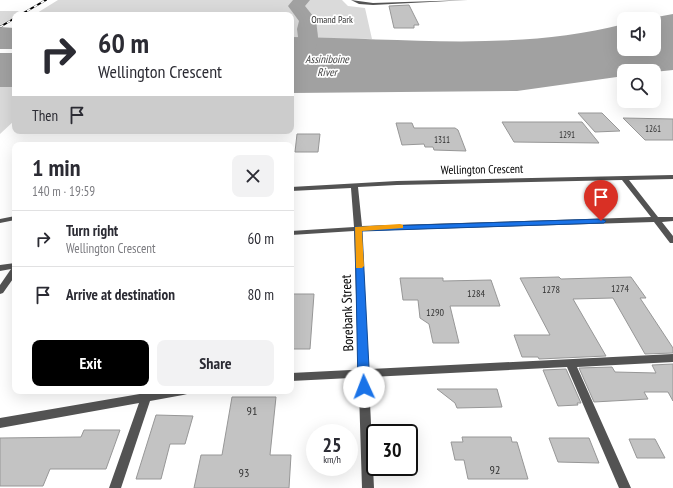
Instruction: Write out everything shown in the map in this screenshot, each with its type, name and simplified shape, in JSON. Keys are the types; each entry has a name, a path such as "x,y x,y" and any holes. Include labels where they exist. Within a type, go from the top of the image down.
{"street":[{"path":"353,0 359,3 466,0"},
{"name":"Wellington Crescent","path":"294,189 354,185 673,176"},
{"path":"624,178 673,241"},
{"name":"Borebank Street","path":"354,185 358,229 368,488"},
{"path":"0,221 12,219"},
{"path":"294,233 358,229 673,219"},
{"path":"0,268 12,266"},
{"path":"0,291 12,274"},
{"path":"294,377 673,358"},
{"path":"570,363 625,488"},
{"path":"0,423 168,394"},
{"path":"115,488 146,398"}],"green space":[{"name":"Omand Park","path":"58,0 342,0 348,6 365,8 372,39 294,37 294,12 39,12"},
{"name":"Omand Park","path":"0,11 19,11 12,12 12,19 0,25"},
{"path":"0,87 12,87 12,123 0,134"}],"water":[{"name":"Assiniboine River","path":"673,14 673,70 661,71 661,64 617,64 617,77 517,91 294,93 294,37 416,41 500,41 583,33 617,26 617,56 661,56 661,16"},
{"path":"0,27 12,28 12,49 0,49"},
{"path":"0,53 12,53 12,87 0,87"}],"building":[{"path":"409,5 419,25 414,25 414,28 394,28 389,6"},
{"path":"578,113 602,113 620,131 595,132"},
{"path":"623,118 673,119 673,140 645,140"},
{"path":"502,122 582,122 599,143 514,142"},
{"path":"396,123 412,123 414,128 455,128 458,130 466,151 434,150 433,147 425,147 424,144 402,145"},
{"path":"297,134 320,134 318,152 295,152"},
{"path":"559,277 561,279 631,277 646,298 640,298 673,348 673,353 645,354 613,298 573,299 606,356 539,359 538,357 522,357 514,335 550,335 520,278"},
{"path":"400,278 443,278 443,281 491,280 500,306 450,306 459,343 433,343 429,324 420,318 418,300 403,300"},
{"path":"294,294 314,294 310,349 294,349"},
{"path":"673,364 673,401 668,392 644,392 648,399 594,402 579,368 612,367 615,372 656,373 652,365"},
{"path":"566,369 581,403 577,403 578,405 558,406 543,370"},
{"path":"437,389 497,389 502,407 457,408 455,403"},
{"path":"232,397 276,397 270,455 291,455 289,488 194,488 201,455 222,455"},
{"path":"156,415 193,416 185,444 170,444 161,479 136,479"},
{"path":"84,430 120,430 106,469 50,469 43,486 0,486 0,438 81,437"},
{"path":"462,437 511,437 512,442 517,442 528,479 468,479 464,460 455,460 451,442 463,442"},
{"path":"549,438 589,438 599,463 558,462"},
{"path":"629,439 655,439 665,458 637,458"}],"waterway":[{"path":"301,62 308,37 306,29 308,21 296,6 302,0"}],"railway":[{"path":"25,12 46,0"},
{"path":"0,27 12,20"}],"slow traffic":[{"path":"359,266 358,229 400,226"}],"route":[{"path":"364,387 358,229 601,221"}]}
